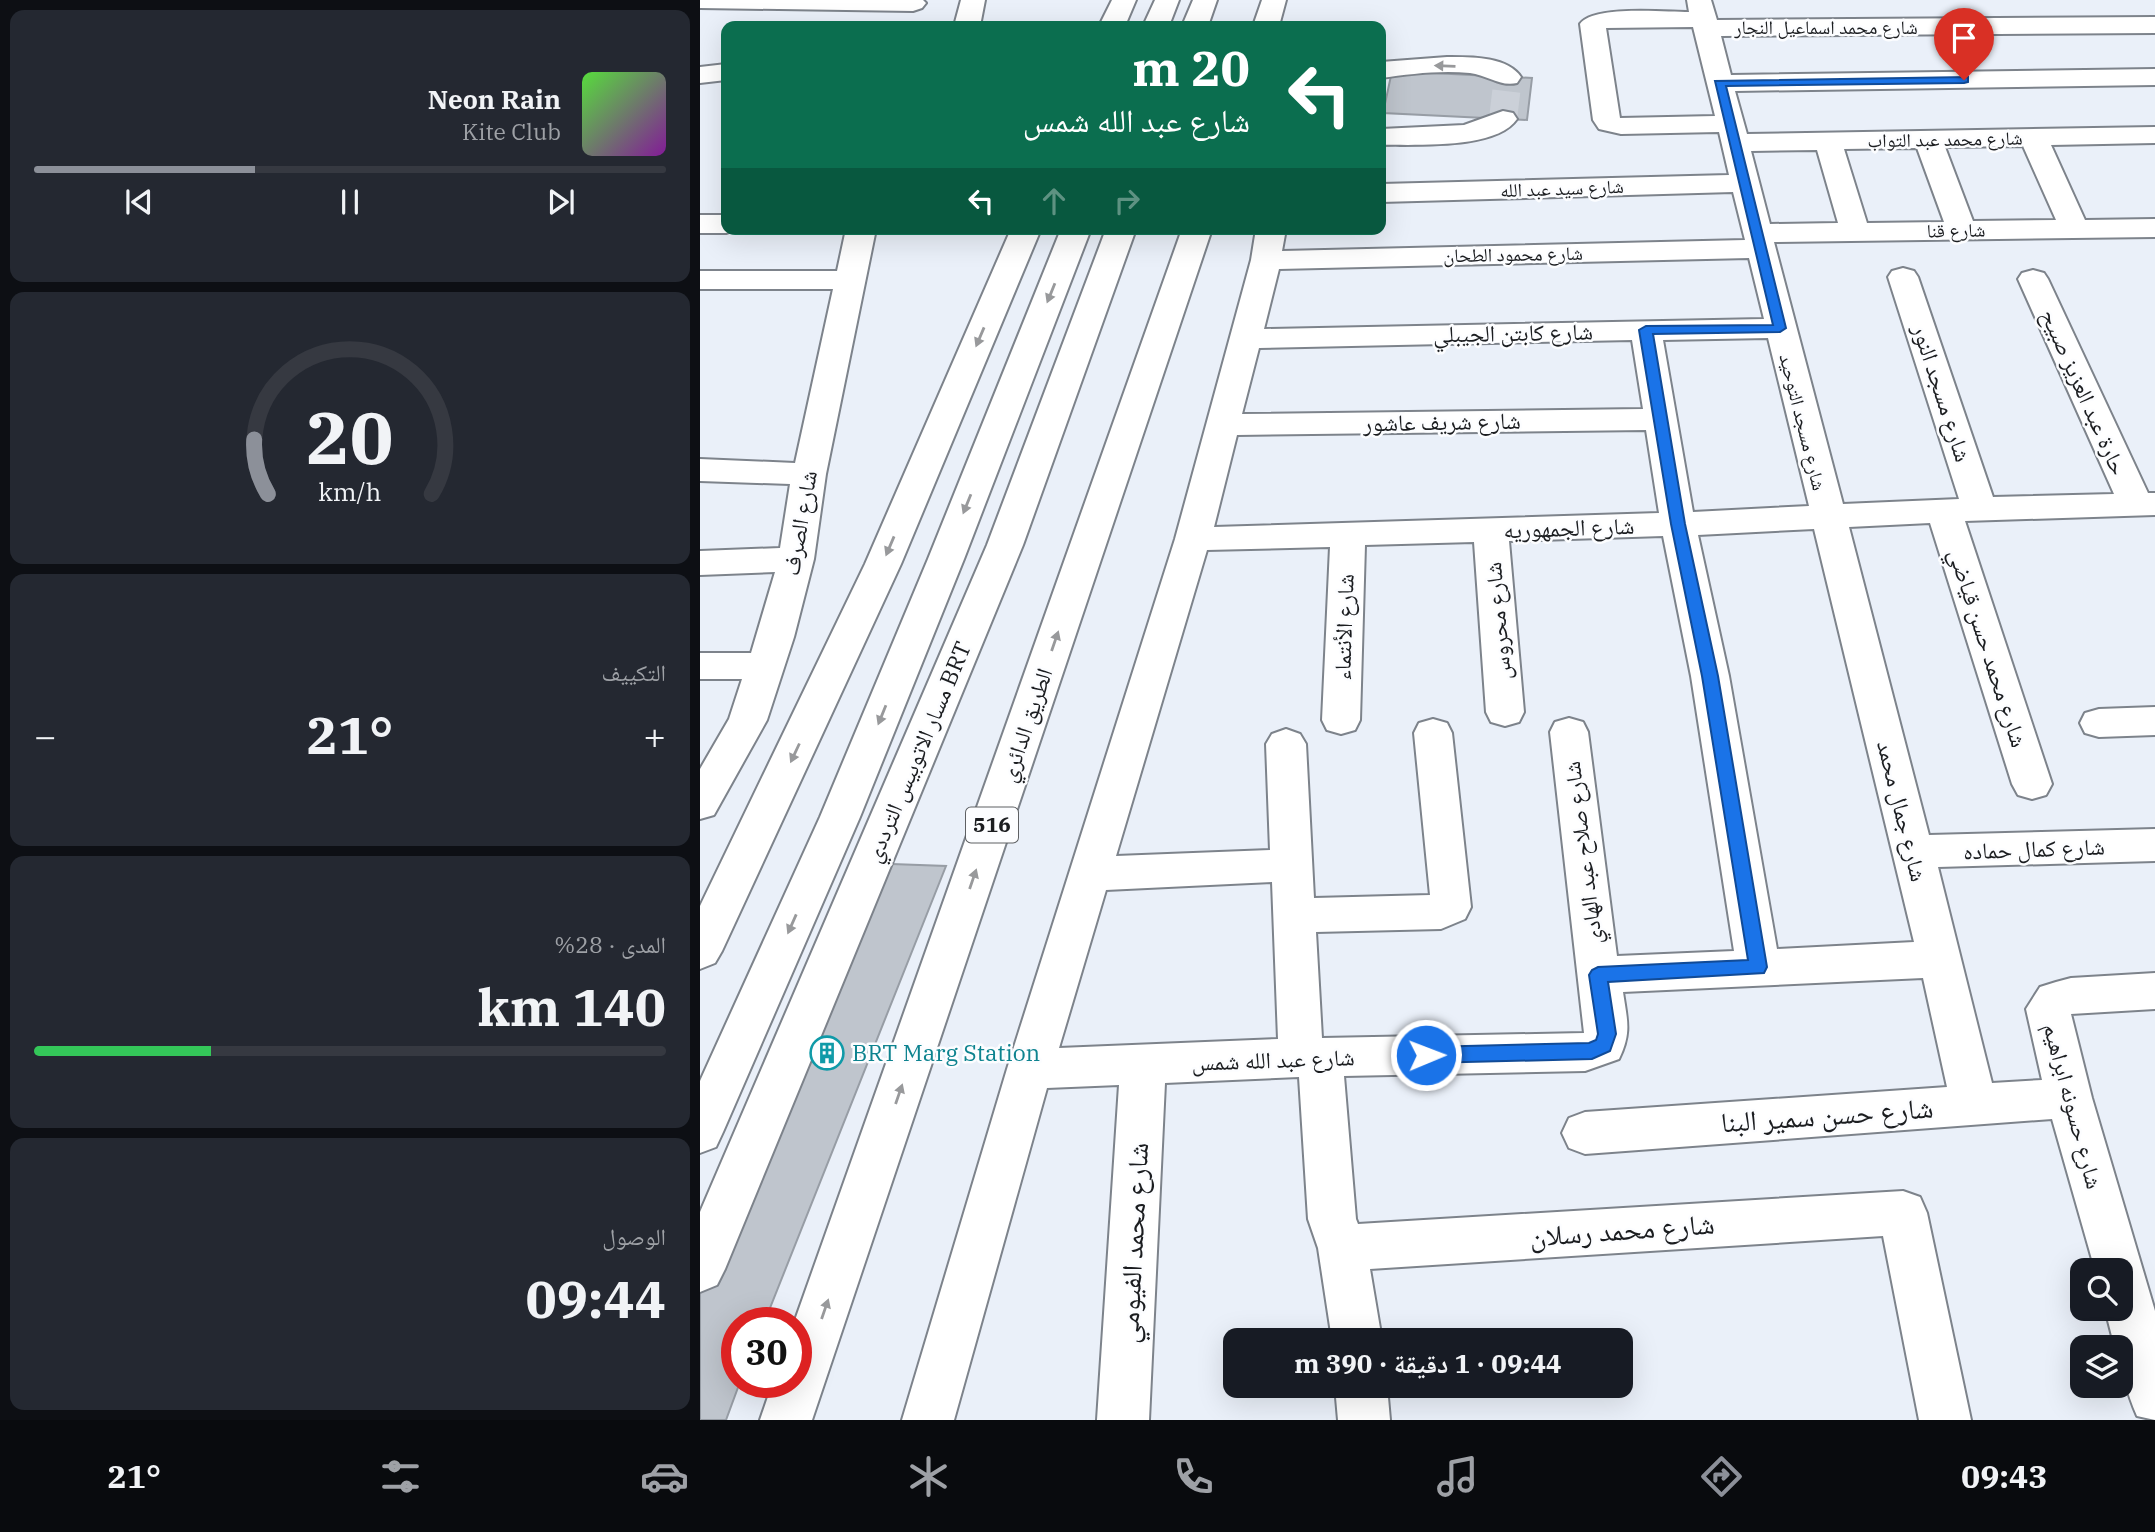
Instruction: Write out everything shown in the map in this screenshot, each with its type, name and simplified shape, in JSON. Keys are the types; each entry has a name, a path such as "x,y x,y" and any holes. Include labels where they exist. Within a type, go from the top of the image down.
{"main road":[{"path":"968,21 973,0"},
{"path":"1114,21 1124,0"},
{"path":"1158,21 1167,0"},
{"path":"1197,21 1205,0"},
{"path":"1268,21 1274,0"},
{"path":"1865,0 1874,27"},
{"path":"700,1 911,10"},
{"name":"شارع محمد اسماعيل النجار","path":"1732,134 1609,123 1593,24 1603,20 1703,16 1874,27 2155,25"},
{"name":"شارع مسجد التوحيد","path":"1703,16 1828,518"},
{"path":"1386,70 1419,65 1485,67 1497,69 1508,77"},
{"path":"700,75 721,73"},
{"path":"1719,83 2155,77"},
{"path":"1386,137 1477,131 1495,126 1503,118"},
{"name":"شارع محمد عبد التواب","path":"1732,134 1828,141 2155,135"},
{"path":"2033,137 2074,229"},
{"path":"1928,139 1962,230"},
{"path":"1828,141 1855,232"},
{"name":"شارع سيد عبد الله","path":"1386,193 1744,183"},
{"path":"700,224 721,224"},
{"name":"شارع قنا","path":"1758,241 1855,232 2155,228"},
{"name":"شارع الصرف","path":"700,804 748,720 796,559 809,474 860,235"},
{"path":"700,950 883,564 1023,235"},
{"path":"700,1132 845,804 1074,235"},
{"name":"مسار الاتوبيس الترددي BRT","path":"700,1269 1005,545 1119,235"},
{"name":"الطريق الدائري","path":"812,1345 1195,235"},
{"name":"شارع محمود الطحان","path":"1269,245 1758,241"},
{"path":"928,1420 1031,1069 1194,539 1269,245"},
{"name":"شارع مسجد النور","path":"1903,277 1980,509"},
{"name":"حارة عبد العزيز صبيح","path":"2033,279 2145,504"},
{"path":"700,280 851,280"},
{"name":"شارع كابتن الجيبلي","path":"1246,339 1780,328"},
{"path":"1646,330 1678,524 1710,676 1758,967"},
{"name":"شارع شريف عاشور","path":"1223,425 1660,419"},
{"path":"700,470 809,474"},
{"name":"شارع الجمهوريه","path":"1194,539 1490,531 2145,504"},
{"name":"شارع محمد حسن قياضي","path":"1944,511 2032,784"},
{"name":"شارع جمال محمد","path":"1828,518 1940,959 1974,1105"},
{"name":"شارع محروس","path":"1490,531 1505,712"},
{"name":"شارع الأنتماء","path":"1341,720 1348,534"},
{"path":"700,563 796,559"},
{"path":"700,666 765,666"},
{"path":"2099,723 2155,721"},
{"name":"شارع صلاح عبد الهادي","path":"1569,732 1598,975"},
{"path":"1294,915 1441,912 1450,906 1433,733"},
{"path":"1286,744 1294,915 1332,1219 1342,1248 1355,1328"},
{"name":"شارع كمال حماده","path":"1913,852 2155,845"},
{"path":"1090,874 1292,865"},
{"path":"1598,975 1940,959"},
{"name":"شارع عبد الله شمس","path":"1031,1069 1311,1057 1592,1051 1603,1045 1607,1034 1598,975"},
{"name":"شارع حسونه ابراهيم","path":"2116,1258 2069,1098 2048,1009 2056,1000 2071,996 2155,991"},
{"name":"شارع محمد الفيومي","path":"1123,1420 1143,1065"},
{"name":"شارع حسن سمير البنا","path":"1585,1133 2069,1098"},
{"name":"شارع محمد رسلان","path":"1342,1248 1903,1213 1945,1420"},
{"path":"2133,1321 2155,1398"},
{"name":"الطريق الدائري","path":"786,1420 794,1398"},
{"path":"799,1420 803,1398"},
{"path":"1362,1398 1364,1420"}],"building":[{"path":"1392,71 1532,78 1527,120 1386,113"},
{"name":"BRT Marg Station","path":"864,863 946,866 770,1307 721,1307 721,1398 734,1398 726,1420 700,1420 700,1239"}],"tunnel":[{"path":"1503,119 1508,77"}],"place":[{"name":"BRT Marg Station","path":"827,1053"}],"route":[{"path":"1426,1055 1592,1051 1603,1045 1607,1034 1598,975 1758,967 1710,676 1678,524 1646,330 1780,328 1719,83 1964,80"}]}
